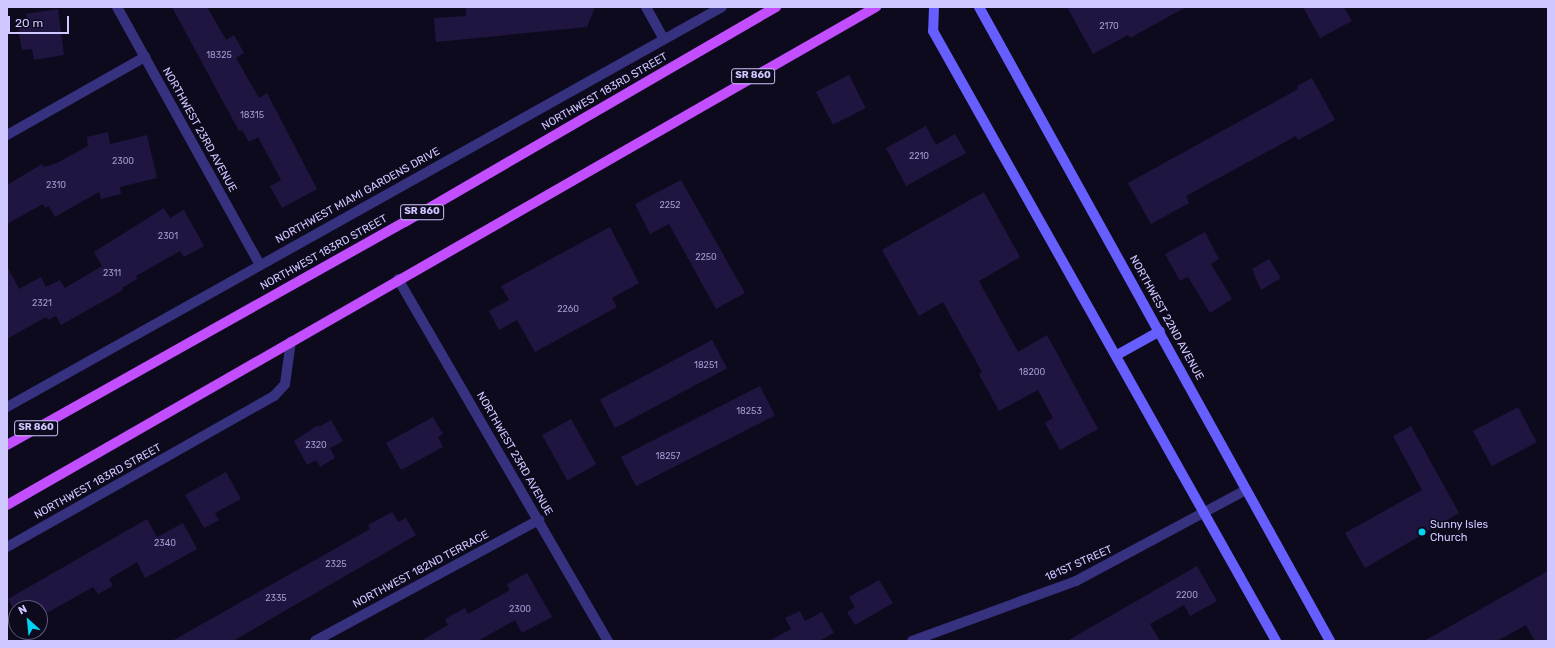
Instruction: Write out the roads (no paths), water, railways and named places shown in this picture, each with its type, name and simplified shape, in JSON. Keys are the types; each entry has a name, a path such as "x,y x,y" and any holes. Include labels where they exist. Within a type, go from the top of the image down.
{"main road":[{"name":"NORTHWEST 183RD STREET","path":"7,444 398,226 776,7"},
{"name":"SR 860","path":"7,506 398,279 876,7"},
{"path":"934,7 933,31 1276,641"},
{"name":"NORTHWEST 22ND AVENUE","path":"979,7 1160,331 1330,641"},
{"path":"1117,356 1160,331"}],"street":[{"name":"NORTHWEST 23RD AVENUE","path":"117,7 260,265"},
{"path":"646,7 663,38"},
{"name":"NORTHWEST MIAMI GARDENS DRIVE","path":"7,407 663,38 722,7"},
{"path":"7,135 145,56"},
{"name":"NORTHWEST 23RD AVENUE","path":"398,279 608,641"},
{"name":"NORTHWEST 183RD STREET","path":"7,548 274,396 285,384 291,341"},
{"name":"181ST STREET","path":"912,641 1076,581 1246,490"},
{"name":"NORTHWEST 182ND TERRACE","path":"315,641 539,520"}],"place":[{"name":"Sunny Isles Church","path":"1422,532"}]}
